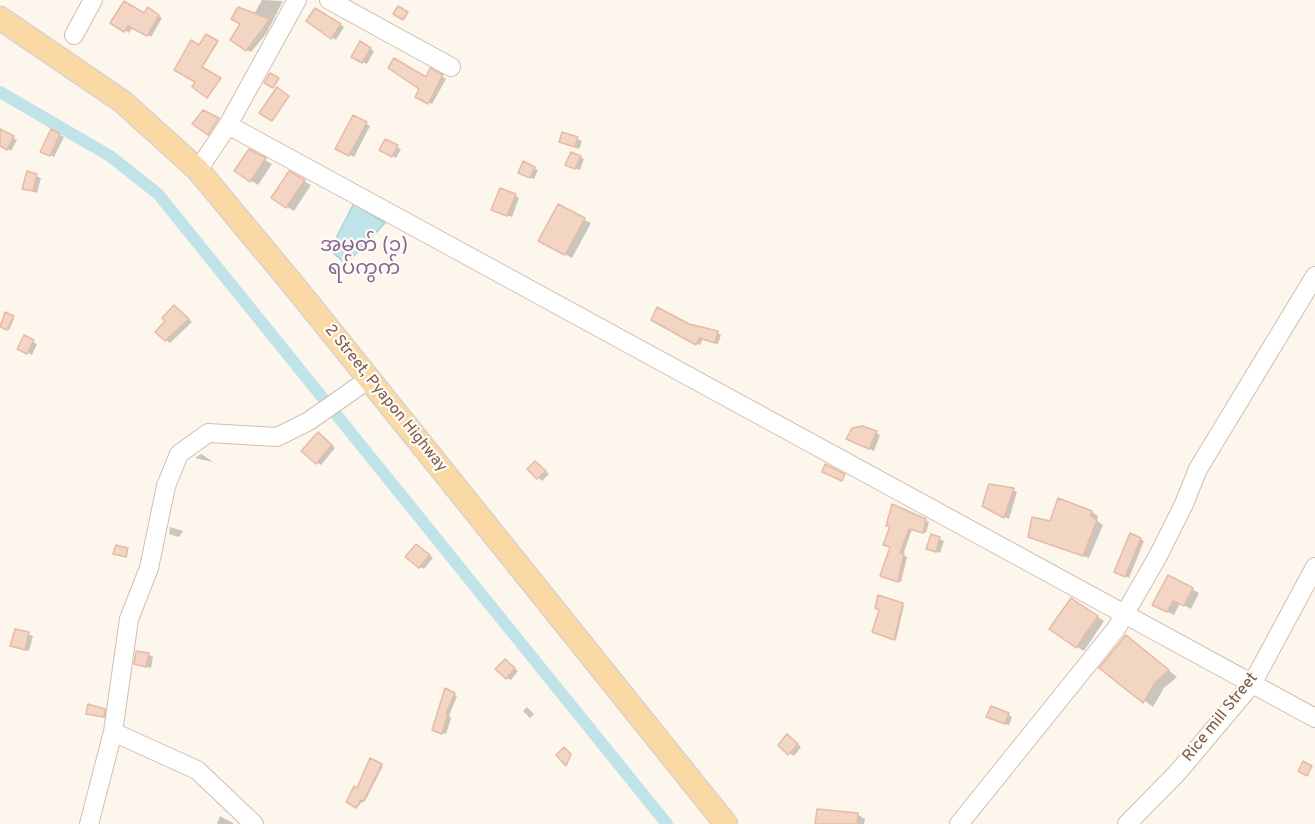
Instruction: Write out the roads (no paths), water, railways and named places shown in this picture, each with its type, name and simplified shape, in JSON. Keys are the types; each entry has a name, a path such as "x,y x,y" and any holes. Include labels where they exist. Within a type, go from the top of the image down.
{"main road":[{"name":"2 Street, Pyapon Highway","path":"0,18 123,102 198,170 726,824"}],"street":[{"path":"74,35 93,0"},
{"path":"198,170 228,124 297,0"},
{"path":"329,0 451,67"},
{"path":"228,124 1315,718"},
{"path":"959,824 1125,615 1169,535 1198,469 1315,276"},
{"path":"89,824 113,732 129,619 149,568 166,486 179,454 208,434 277,437 309,421 369,379"},
{"name":"Rice mill Street","path":"1127,824 1178,772 1252,684 1315,567"},
{"path":"113,732 197,770 254,824"}],"water":[{"path":"354,203 385,223 346,264 330,250"}],"waterway":[{"path":"0,92 110,156 158,194 667,824"}],"district":[{"name":"အမှတ် (၁) ရပ်ကွက်","path":"364,258"}]}
